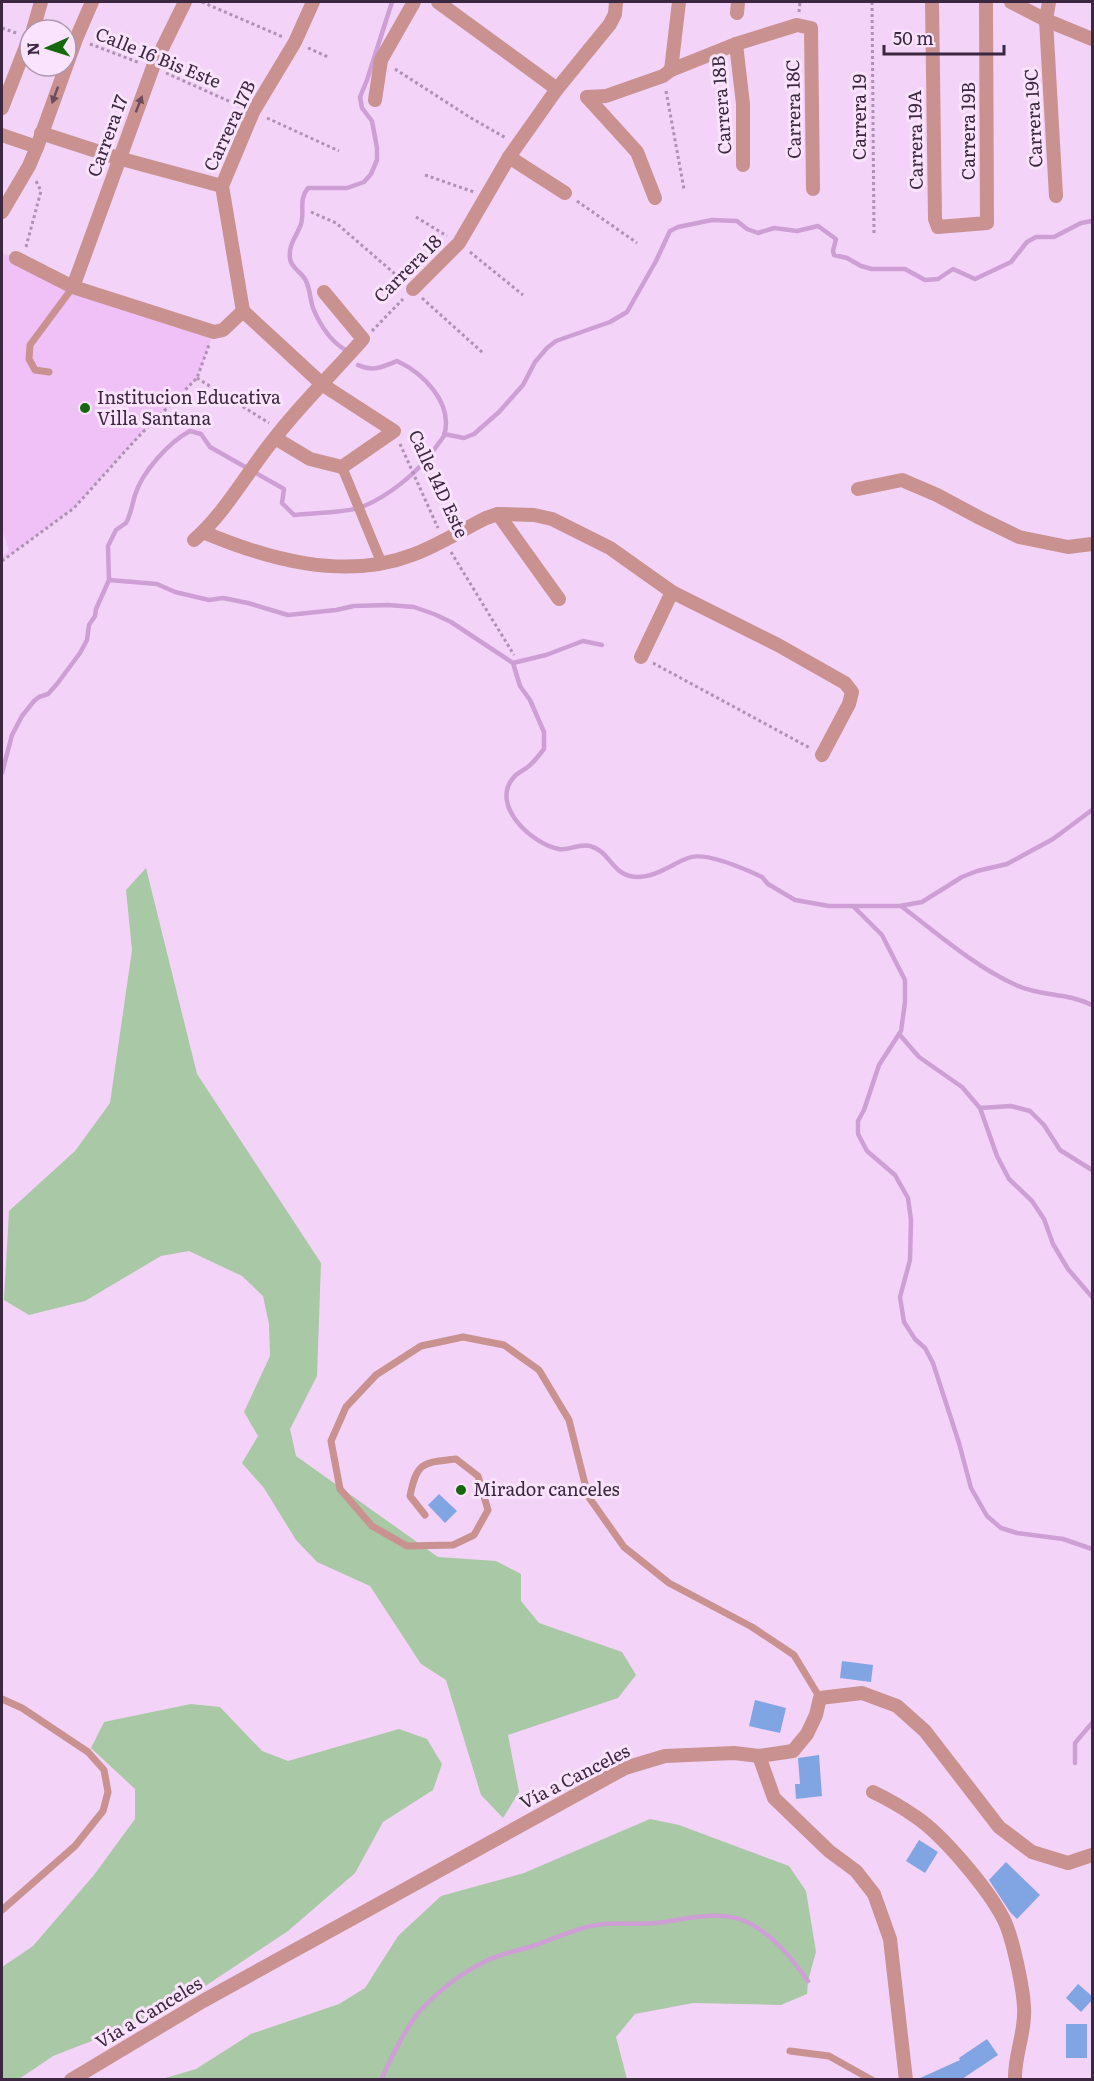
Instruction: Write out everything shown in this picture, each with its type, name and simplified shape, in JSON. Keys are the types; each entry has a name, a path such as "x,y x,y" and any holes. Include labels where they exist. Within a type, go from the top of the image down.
{"street":[{"path":"37,18 42,2"},
{"path":"78,34 92,2"},
{"name":"Carrera 17","path":"73,287 153,67 185,2"},
{"name":"Carrera 17B","path":"243,311 222,186 253,112 295,42 313,2"},
{"path":"375,100 381,60 414,2"},
{"path":"438,2 558,89"},
{"name":"Carrera 18","path":"413,289 459,243 509,157 558,89 610,24 615,14 616,2"},
{"path":"667,73 679,2"},
{"name":"Carrera 19A","path":"932,2 936,224 939,227 987,224"},
{"name":"Carrera 19B","path":"986,2 987,224"},
{"path":"1011,2 1046,20 1092,39"},
{"name":"Carrera 19C","path":"1049,2 1046,20 1056,196"},
{"name":"Carrera 18C","path":"736,44 797,25 811,28 813,189"},
{"path":"655,198 637,152 587,97 606,96 736,44"},
{"name":"Carrera 18B","path":"736,44 743,104 743,165"},
{"path":"2,108 18,67"},
{"path":"2,212 29,166 62,78"},
{"path":"2,135 39,140 118,158 222,186"},
{"path":"509,157 565,193"},
{"path":"19,259 73,287 214,332 224,330 243,311"},
{"path":"324,292 363,339 278,434 199,536 258,553 330,567 382,564 413,555 498,514 534,515 552,519 610,548 672,592 778,645 845,683 852,692 849,704 822,755"},
{"name":"Calle 14D Este","path":"243,311 322,386 394,431"},
{"path":"278,434 310,459 342,467 394,431"},
{"path":"342,467 382,564"},
{"path":"858,489 902,480 937,495 1019,537 1068,547 1092,544"},
{"path":"498,514 559,599"},
{"path":"641,657 672,592"},
{"path":"820,1698 861,1693 897,1706 925,1731 999,1827 1032,1852 1068,1863 1092,1855"},
{"name":"Vía a Canceles","path":"71,2079 203,2001 625,1768 665,1756 734,1753 759,1756 793,1750 807,1734 816,1716 820,1698"},
{"path":"759,1756 774,1798 829,1851 856,1871 874,1894 890,1940 906,2079"},
{"path":"873,1792 918,1818 958,1856 1004,1918 1011,1939 1024,2008 1022,2040 1015,2067 1015,2079"}],"lane":[{"path":"49,372 35,370 29,359 30,345 73,287"},
{"path":"425,1515 410,1496 414,1475 426,1463 456,1459 478,1476 488,1510 474,1535 453,1545 407,1546 372,1526 340,1489 331,1441 346,1407 376,1374 421,1346 463,1337 504,1345 539,1370 569,1420 588,1496 624,1547 669,1583 752,1627 794,1655 820,1698"},
{"path":"2,1699 22,1708 88,1752 104,1770 108,1792 103,1811 75,1846 2,1910"},
{"path":"790,2051 829,2056 872,2079"}],"path":[{"path":"202,2 328,57"},
{"name":"Carrera 19","path":"872,2 874,233"},
{"name":"Calle 16 Bis Este","path":"78,40 153,67 339,151"},
{"path":"381,60 471,118 518,145"},
{"path":"667,73 684,189"},
{"path":"19,259 41,191 29,166"},
{"path":"426,175 487,196"},
{"path":"565,193 637,243"},
{"path":"311,212 336,223 483,353"},
{"name":"Carrera 18","path":"363,339 413,289"},
{"path":"2,561 74,508 138,437 197,378 214,332"},
{"path":"197,378 278,434"},
{"name":"Calle 14D Este","path":"394,431 443,539 514,655"},
{"path":"641,657 822,755"}],"shaded area":[{"name":"Institucion Educativa Villa Santana","path":"2,253 23,260 73,287 214,332 197,378 138,437 74,508 2,561 2,557 9,550 2,530"}],"green space":[{"path":"146,868 197,1074 321,1263 317,1376 290,1429 296,1456 438,1557 496,1561 521,1574 521,1601 539,1623 622,1652 636,1675 618,1698 508,1735 519,1792 503,1818 481,1795 446,1680 421,1664 370,1586 317,1562 296,1540 264,1488 242,1463 258,1436 244,1412 270,1356 269,1324 263,1296 242,1276 189,1251 161,1256 85,1301 29,1315 4,1300 9,1211 75,1151 110,1103 132,950 126,890"},
{"path":"191,1704 220,1707 262,1751 288,1761 399,1729 427,1739 442,1764 433,1790 383,1822 355,1873 288,1931 166,2012 53,2056 19,2079 2,2079 2,1967 33,1946 94,1875 135,1819 135,1789 91,1748 104,1722"},
{"path":"650,1819 679,1825 789,1866 806,1891 816,1952 807,1994 781,2005 693,2003 635,2014 616,2037 627,2079 162,2079 196,2069 251,2034 339,2004 365,1988 398,1936 441,1896 524,1873"}],"building":[{"path":"439,1494 457,1511 445,1523 428,1505"},
{"path":"842,1661 873,1665 871,1682 840,1678"},
{"path":"755,1700 786,1708 780,1733 749,1726"},
{"path":"819,1755 822,1796 796,1799 795,1784 800,1784 798,1758"},
{"path":"919,1840 938,1852 925,1873 906,1861"},
{"path":"1006,1862 1040,1895 1017,1919 989,1880"},
{"path":"1078,1984 1092,1996 1092,2000 1081,2012 1066,1998"},
{"path":"1066,2024 1087,2024 1087,2058 1066,2058"},
{"path":"987,2039 998,2055 962,2079 918,2079 960,2060 959,2058"}],"waterway":[{"path":"347,351 331,338 319,321 306,281 291,262 290,249 301,224 302,201 308,188 347,188 364,182 371,174 377,160 372,121 362,108 360,97 392,2"},
{"path":"444,434 464,438 474,434 499,412 523,385 535,362 547,348 556,341 610,322 627,312 670,231 678,227 712,220 737,221 747,229 758,233 774,228 797,231 818,226 836,239 834,255 872,269 905,269 925,280 938,279 953,269 975,279 1011,262 1027,242 1036,237 1054,237 1081,223 1092,221"},
{"path":"2,773 12,735 22,716 34,701 48,694 57,684 87,640 89,625 95,616 109,580 108,546 116,530 126,523 139,486 157,458 182,436 190,431 201,434 210,447 284,489 282,503 294,515 338,512 362,507 393,490 413,474 429,456 444,436 446,424 445,412 434,391 417,373 397,361 373,368 358,365"},
{"path":"109,580 157,584 175,592 209,600 223,598 248,603 288,615 354,606 388,605 414,607 451,622 513,663 520,686 530,700 544,732 544,749 531,764 514,777 508,788 507,799 510,811 517,822 537,840 548,846 563,849 586,845 597,849 616,868 628,876 651,875 695,856 725,862 762,877 768,884 795,900 829,906 900,906 922,902 962,877 977,871 1007,864 1053,839 1092,810"},
{"path":"513,663 546,655 583,641 602,645"},
{"path":"901,906 986,969 1016,985 1025,989 1073,998 1092,1005"},
{"path":"854,907 882,935 905,980 901,1031 879,1065 858,1121 858,1134 867,1151 895,1175 908,1198 911,1220 910,1260 900,1297 904,1322 915,1339 925,1348 933,1363 971,1488 987,1516 1001,1528 1017,1533 1063,1539 1092,1549"},
{"path":"899,1034 919,1057 962,1087 980,1108 997,1156 1009,1179 1032,1201 1044,1219 1053,1244 1068,1269 1092,1297"},
{"path":"980,1108 1011,1106 1030,1111 1044,1125 1060,1150 1092,1170"},
{"path":"1075,1763 1075,1743 1092,1723"},
{"path":"381,2080 413,2019 426,2004 451,1983 469,1970 494,1958 589,1926 656,1923 710,1916 732,1917 752,1925 771,1938 808,1981"}],"place":[{"name":"Institucion Educativa Villa Santana","path":"85,408"},
{"name":"Mirador canceles","path":"461,1490"}]}
